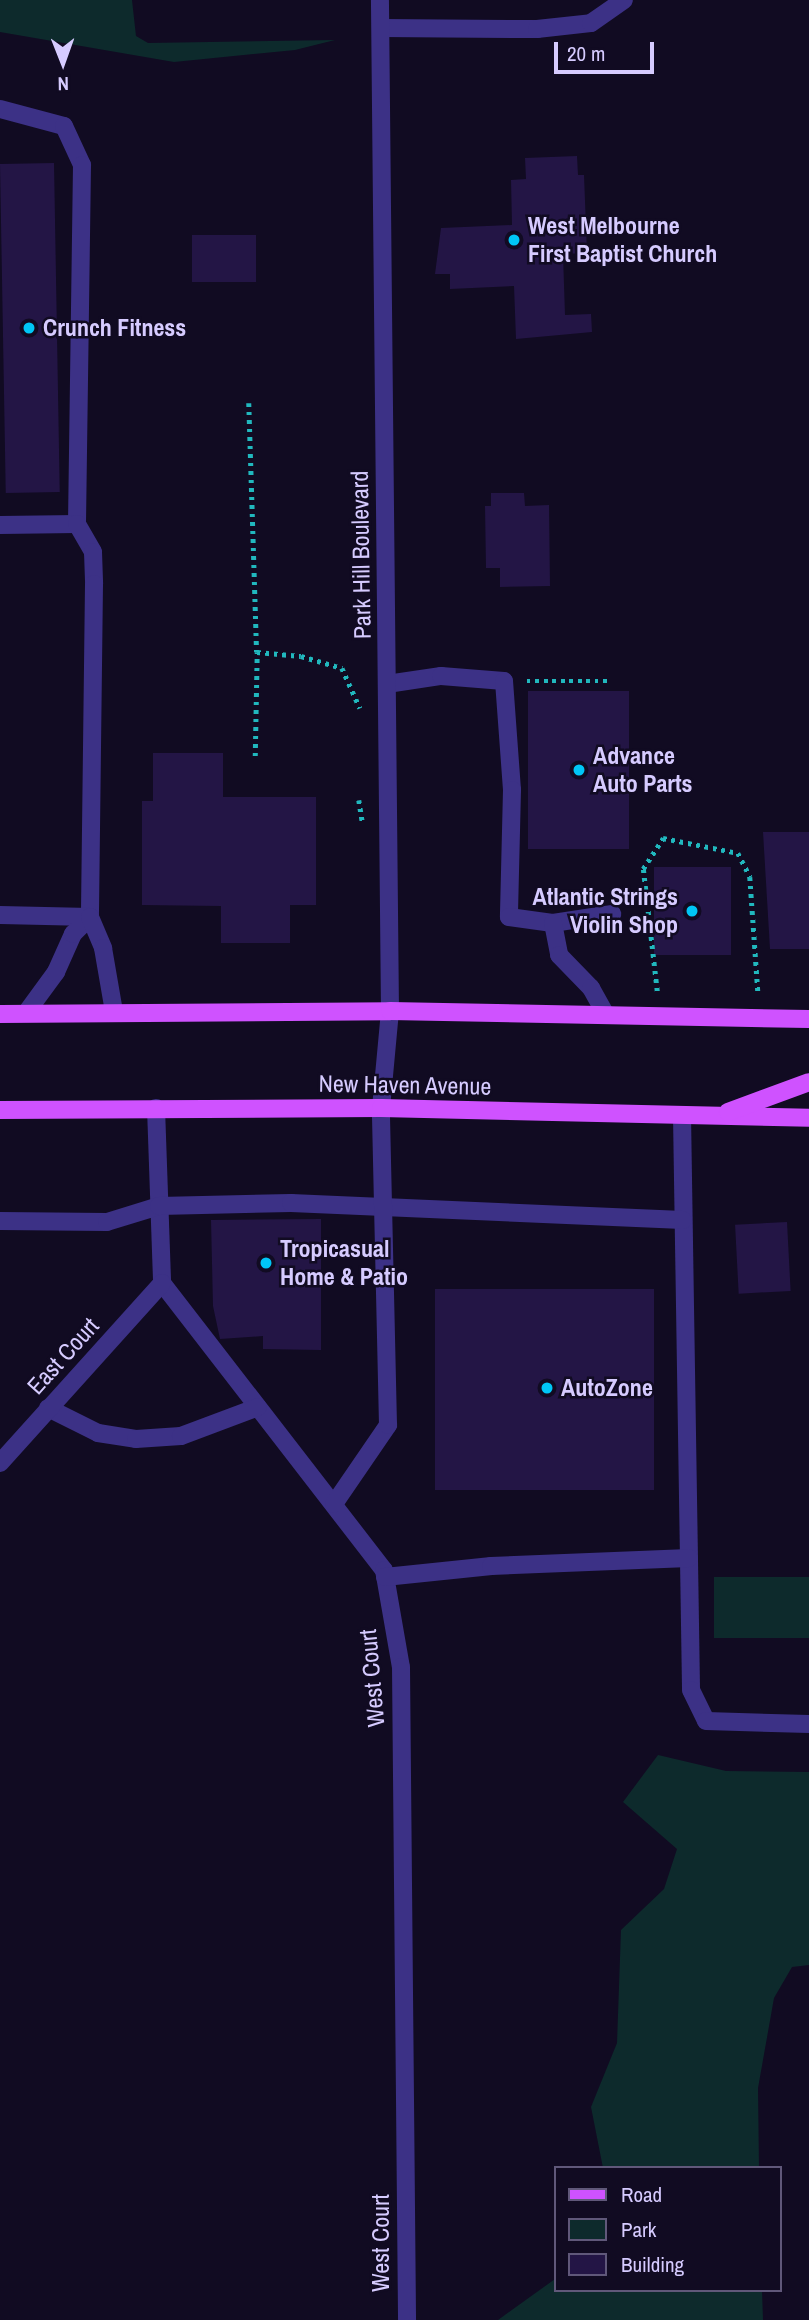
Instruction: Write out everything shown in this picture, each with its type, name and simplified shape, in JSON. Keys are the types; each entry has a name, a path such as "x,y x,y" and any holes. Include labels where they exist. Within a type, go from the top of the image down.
{"main road":[{"path":"0,1014 390,1011 661,1014 809,1019"},
{"path":"718,1115 809,1083"},
{"name":"New Haven Avenue","path":"0,1110 381,1108 809,1118"}],"street":[{"name":"Park Hill Boulevard","path":"334,1504 388,1425 386,1211 381,1108 390,1011 380,0"},
{"path":"381,28 591,23 624,0"},
{"path":"0,109 64,126 82,165 77,524 93,552 90,917 103,948 114,1013"},
{"path":"0,525 77,524"},
{"path":"387,684 441,676 503,681 512,790 509,917 553,923 612,914"},
{"path":"0,915 90,917"},
{"path":"26,1013 56,972 73,934 90,917"},
{"path":"553,923 559,955 591,988 606,1013"},
{"path":"156,1108 162,1283"},
{"path":"682,1115 691,1690 706,1721 809,1724"},
{"path":"0,1221 107,1222 159,1206 291,1203 386,1211 684,1220"},
{"name":"West Court","path":"162,1283 334,1504 385,1577 401,1667 407,2320"},
{"name":"East Court","path":"0,1463 162,1283"},
{"path":"48,1408 98,1433 136,1440 181,1436 258,1407"},
{"path":"385,1577 479,1566 689,1558"}],"path":[{"path":"249,403 257,652 256,756"},
{"path":"257,652 301,656 342,668 359,720"},
{"path":"503,681 610,681"},
{"path":"359,797 359,822 389,837"},
{"path":"661,1014 643,869 663,838 738,853 750,877 760,1017"}],"green space":[{"path":"0,0 132,0 136,36 148,43 335,40 295,50 174,62 0,32"},
{"path":"714,1577 809,1577 809,1638 714,1638"},
{"path":"658,1755 726,1771 809,1772 809,1965 792,1967 774,1998 758,2088 759,2166 603,2166 591,2107 617,2043 621,1930 664,1889 677,1849 623,1802"},
{"path":"554,2280 554,2292 762,2292 763,2320 498,2320"}],"building":[{"name":"West Melbourne First Baptist Church","path":"577,156 578,175 584,175 587,253 563,254 565,315 591,314 592,332 516,339 514,286 450,289 450,274 435,274 441,228 512,225 511,180 526,179 525,158"},
{"name":"Crunch Fitness","path":"54,163 60,492 6,493 0,164"},
{"path":"192,235 256,235 256,282 192,282"},
{"path":"491,493 524,493 525,506 549,505 550,586 500,587 500,568 486,568 485,506 491,506"},
{"name":"Advance Auto Parts","path":"528,691 629,691 629,849 528,849"},
{"path":"153,753 223,753 223,797 316,797 316,905 290,905 290,943 221,943 221,906 142,905 142,801 153,801"},
{"path":"763,832 809,832 809,949 770,949"},
{"name":"Atlantic Strings Violin Shop","path":"654,867 731,867 731,955 654,955"},
{"name":"Tropicasual Home & Patio","path":"321,1219 321,1350 263,1349 263,1336 220,1339 213,1306 211,1220"},
{"path":"787,1222 791,1291 739,1294 735,1225"},
{"name":"AutoZone","path":"435,1289 654,1289 654,1490 435,1490"}],"place":[{"name":"West Melbourne First Baptist Church","path":"514,240"},
{"name":"Crunch Fitness","path":"29,328"},
{"name":"Advance Auto Parts","path":"579,770"},
{"name":"Atlantic Strings Violin Shop","path":"692,911"},
{"name":"Tropicasual Home & Patio","path":"266,1263"},
{"name":"AutoZone","path":"547,1388"}]}
